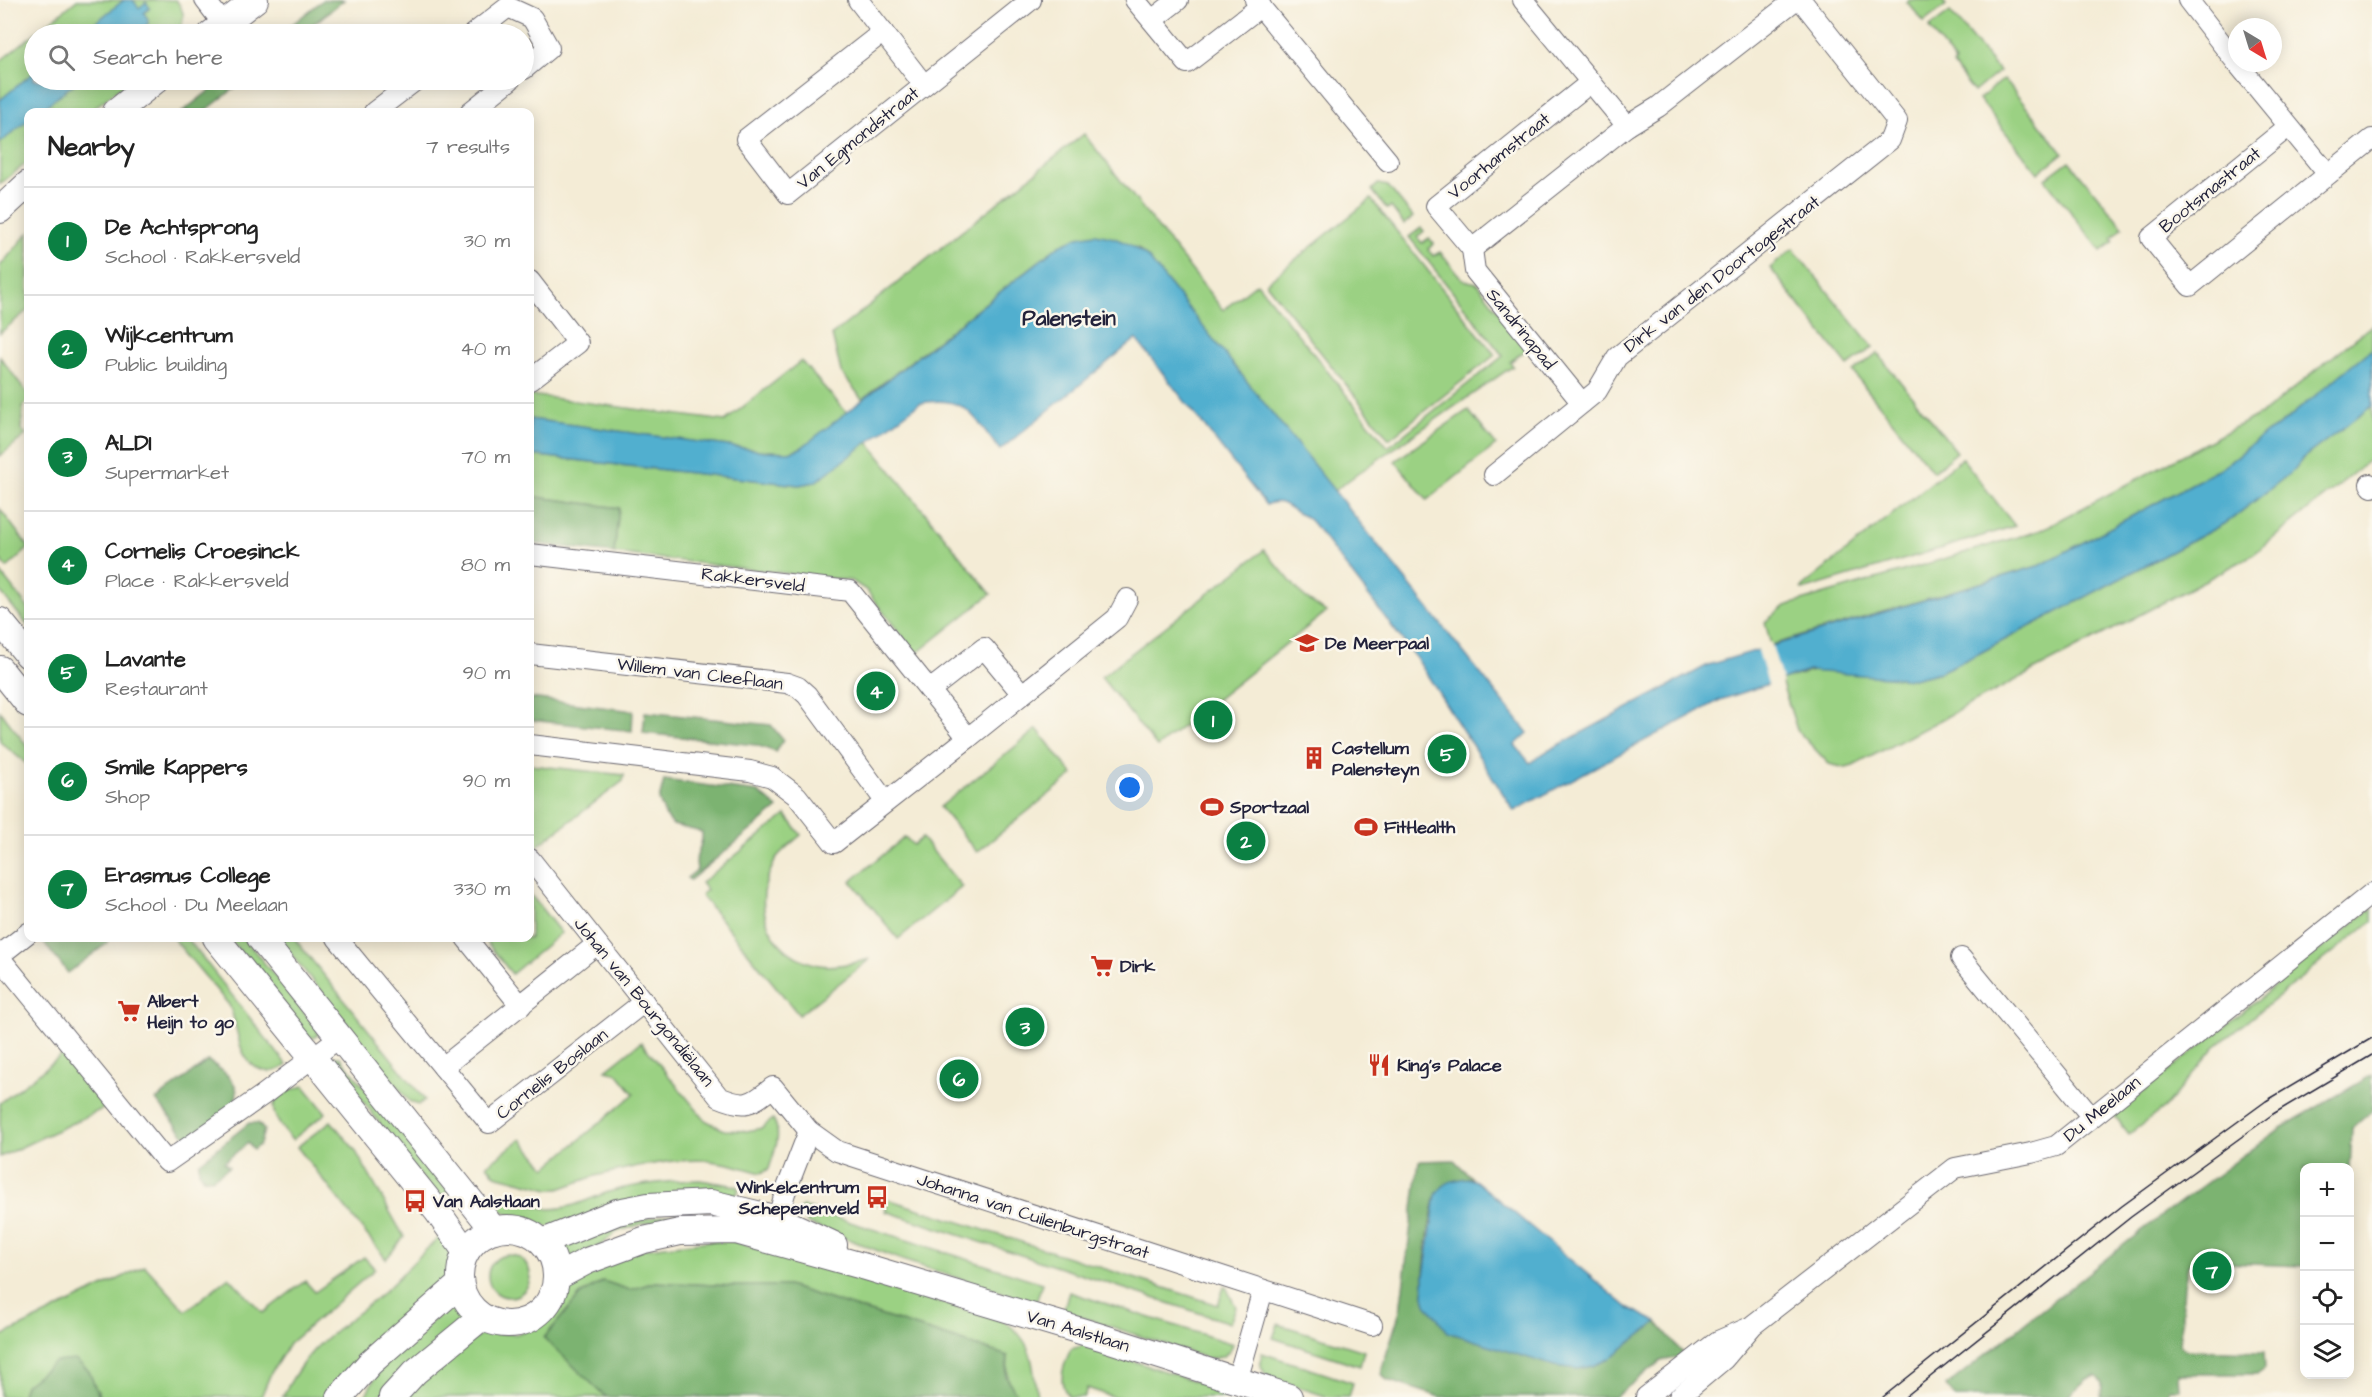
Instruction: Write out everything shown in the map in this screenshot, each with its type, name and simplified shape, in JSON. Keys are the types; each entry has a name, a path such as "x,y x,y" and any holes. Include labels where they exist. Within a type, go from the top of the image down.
{"street":[{"path":"205,0 216,24"},
{"path":"224,24 255,0"},
{"name":"Van Egmondstraat","path":"858,0 883,32 924,85 788,194 746,139 883,32"},
{"path":"924,85 1031,0"},
{"path":"1135,0 1187,63 1258,3 1388,160"},
{"path":"1152,20 1178,0"},
{"path":"1523,0 1627,126"},
{"path":"1472,249 1627,126 1658,107 1795,0"},
{"name":"Dirk van den Doortogestraat","path":"1494,475 1597,391 1617,357 1890,140 1897,121 1801,0"},
{"path":"2188,0 2228,51"},
{"path":"486,24 508,7 532,18 549,48 534,61"},
{"path":"2244,72 2328,174"},
{"name":"Voorhamstraat","path":"1472,249 1436,206 1591,82"},
{"path":"125,108 145,90"},
{"path":"387,108 406,90"},
{"path":"475,108 498,90"},
{"name":"Bootsmastraat","path":"2288,127 2151,238 2190,286 2372,139"},
{"path":"0,210 24,188"},
{"name":"Sandrinapad","path":"1472,249 1475,271 1582,403"},
{"path":"534,286 578,343 534,377"},
{"name":"Rakkersveld","path":"534,554 850,591 968,738"},
{"path":"534,745 750,771 772,777 797,796 834,843 1117,618 1127,600"},
{"path":"0,621 24,650"},
{"path":"930,690 984,648 1022,694"},
{"name":"Willem van Cleeflaan","path":"534,654 787,683 798,687 807,695 885,801"},
{"path":"0,669 24,699"},
{"name":"Johan van Bourgondiëlaan","path":"534,864 719,1097 735,1104 751,1104 773,1087"},
{"name":"Du Meelaan","path":"1679,1397 1724,1359 1753,1325 1955,1168 2056,1146 2372,892"},
{"path":"24,936 0,957 167,1162 340,1037"},
{"path":"219,942 437,1211 466,1252"},
{"path":"263,942 494,1230"},
{"name":"Cornelis Boslaan","path":"341,942 489,1123 644,1002"},
{"path":"469,942 521,1006"},
{"path":"443,1067 597,944"},
{"path":"1961,958 2091,1116"},
{"name":"Johanna van Cuilenburgstraat","path":"773,1087 809,1131 837,1151 1372,1325"},
{"path":"775,1230 785,1193 809,1131"},
{"name":"Van Aalstlaan","path":"543,1242 617,1212 648,1206 711,1203 775,1230 830,1242 866,1267 1101,1337 1289,1397"},
{"path":"507,1228 520,1229 533,1234 543,1242 551,1252 557,1277 551,1299 536,1316 526,1322 503,1325 482,1317 467,1303 460,1284 462,1262 473,1242 494,1230 507,1228"},
{"name":"Van Aalstlaan","path":"557,1277 623,1246 680,1232 775,1230"},
{"path":"340,1397 370,1363 460,1284"},
{"path":"1237,1381 1263,1290"},
{"path":"392,1397 415,1372 482,1317"},
{"name":"Du Meelaan","path":"1646,1397 1718,1341 1753,1325"}],"green space":[{"path":"77,0 124,0 94,24 47,24"},
{"path":"133,0 176,0 183,16 181,24 148,24"},
{"path":"323,0 344,0 314,24 293,24"},
{"path":"1909,0 1942,0 1946,5 1924,22 1907,2"},
{"path":"1950,12 1999,71 1974,92 1929,28"},
{"path":"24,42 24,80 0,100 0,61"},
{"path":"2004,79 2063,153 2038,173 1979,99"},
{"path":"66,90 117,90 94,108 43,108"},
{"path":"210,90 232,90 209,108 187,108"},
{"path":"24,123 24,165 0,184 0,143"},
{"path":"1084,134 1223,310 1257,283 1388,447 1503,356 1409,237 1421,228 1424,231 1417,237 1422,243 1429,238 1434,244 1428,249 1433,256 1440,252 1463,280 1477,283 1527,349 1510,362 1513,366 1334,491 1138,248 1060,245 862,399 841,372 832,335"},
{"path":"2069,161 2123,227 2112,238 2114,241 2101,251 2045,179"},
{"path":"1378,184 1388,186 1413,217 1404,224 1391,207 1387,209 1372,190"},
{"path":"1371,199 1495,355 1389,439 1266,283"},
{"path":"24,238 24,313 0,333 0,266"},
{"path":"1793,249 1873,347 1848,366 1770,268"},
{"path":"2372,325 2372,349 2277,427 2267,432 2225,466 2041,565 1771,645 1765,622 1785,606 2041,530 2264,412"},
{"path":"1877,353 1957,452 1933,472 1853,372"},
{"path":"0,357 24,389 21,429 24,437 0,456"},
{"path":"801,361 847,413 801,448 789,452 765,451 534,420 534,396 725,421"},
{"path":"2372,406 2372,458 2254,554 2240,562 1853,766 1846,768 1829,764 1797,730 1781,680 1817,670 1913,679 1940,672 2229,521 2294,470 2303,458"},
{"path":"1468,410 1496,445 1427,500 1395,461"},
{"path":"867,441 991,594 916,654 866,590 852,581 614,553 619,508 534,497 534,455 799,485 815,482"},
{"path":"1962,458 2015,526 1803,590 1801,588"},
{"path":"534,497 619,508 614,553 534,543"},
{"path":"0,509 24,541 24,553 7,568 0,559"},
{"path":"1264,550 1304,597 1326,612 1157,747 1101,677"},
{"path":"0,572 24,603 24,621 0,591"},
{"path":"534,699 633,711 632,731 534,720"},
{"path":"0,711 24,742 24,762 0,742"},
{"path":"645,712 771,725 783,740 776,752 756,745 643,733"},
{"path":"1037,729 1073,775 977,852 940,807"},
{"path":"534,765 624,775 623,781 534,848"},
{"path":"664,780 758,792 778,808 690,880 687,878 697,870 696,858 702,842 702,832 673,825 665,815 659,800"},
{"path":"786,815 801,835 777,857 769,874 764,904 771,932 791,953 819,965 838,965 870,959 799,1015 701,895 707,890 701,883"},
{"path":"905,837 913,845 922,838 962,887 898,939 851,881"},
{"path":"534,899 561,933 512,974 486,942 534,942"},
{"path":"2372,908 2372,921 2215,1047 2164,1108 2129,1134 2114,1115"},
{"path":"43,942 107,942 107,943 68,973"},
{"path":"176,942 190,942 287,1065 281,1069 267,1071 250,1063 238,1039 229,1005"},
{"path":"232,942 247,942 318,1029 319,1034 314,1038 307,1036"},
{"path":"281,942 297,942 425,1100 418,1105 409,1101"},
{"path":"641,1042 705,1120 724,1130 747,1131 762,1128 773,1119 777,1137 769,1169 761,1173 704,1160 674,1161 638,1166 595,1176 559,1189 549,1189 495,1175 487,1165 521,1139 546,1168 634,1094 617,1073 606,1070"},
{"path":"65,1053 111,1105 0,1157 0,1103"},
{"path":"340,1057 449,1191 438,1199 331,1060"},
{"path":"208,1061 226,1073 235,1084 237,1095 225,1113 188,1140 156,1100"},
{"path":"2372,1075 2372,1111 2352,1128 2350,1163 2300,1163 2300,1266 2194,1262 2188,1266 2184,1285 2180,1345 2186,1350 2264,1352 2265,1369 2258,1374 2178,1374 2179,1389 2168,1389 2167,1397 2101,1397 2102,1383 2096,1376 2087,1379 2067,1397 1955,1397 1946,1386 2141,1231 2281,1128"},
{"path":"304,1086 326,1113 292,1140 278,1122 274,1114 274,1107 281,1095"},
{"path":"331,1121 355,1150 404,1237 386,1259 297,1147"},
{"path":"249,1123 258,1123 264,1130 260,1144 253,1150 248,1143 224,1162 229,1167 212,1179 204,1178 199,1171 199,1163"},
{"path":"1454,1160 1472,1178 1467,1178 1436,1195 1428,1234 1425,1266 1426,1304 1640,1335 1657,1322 1685,1356 1661,1361 1615,1397 1440,1397 1387,1380 1382,1374 1382,1368 1400,1311 1419,1161"},
{"path":"700,1180 737,1186 739,1190 733,1199 562,1227 542,1226 522,1221 504,1212 488,1199 503,1196 550,1209 575,1205 612,1191 634,1186"},
{"path":"878,1196 1218,1305 1224,1287 1226,1287 1236,1307 1230,1323 885,1211 887,1206 875,1202"},
{"path":"803,1207 1042,1283 1036,1303 902,1260 808,1224 799,1210"},
{"path":"686,1212 722,1216 686,1217 642,1224 616,1232 601,1245 567,1259 560,1245 614,1224"},
{"path":"445,1233 450,1245 452,1262 446,1282 360,1358 324,1397 282,1397 308,1356 339,1327 385,1291"},
{"path":"726,1239 1004,1321 1022,1337 1027,1345 1033,1363 1037,1397 1018,1397 1014,1392 1008,1378 1008,1356 788,1286 655,1282 630,1290 603,1281 580,1295 544,1338 606,1397 408,1397 417,1383 481,1334 516,1334 545,1322 559,1307 569,1287 576,1279 631,1250"},
{"path":"509,1255 517,1256 524,1261 529,1268 529,1284 524,1291 517,1296 509,1297 501,1296 494,1291 489,1284 488,1276 489,1268 494,1261 501,1256"},
{"path":"364,1257 375,1269 289,1344 271,1373 261,1397 99,1397 98,1391 0,1397 0,1337 145,1266 186,1311 229,1277 263,1313 305,1281 315,1292"},
{"path":"603,1281 630,1290 655,1282 788,1286 1008,1356 1006,1376 1018,1397 606,1397 544,1338 580,1295"},
{"path":"1069,1292 1233,1344 1229,1352 1223,1356 1207,1358 1063,1311"},
{"path":"453,1304 466,1320 378,1397 365,1397 381,1369 392,1357"},
{"path":"1278,1324 1364,1351 1360,1366 1273,1338"},
{"path":"1084,1345 1243,1397 1114,1397 1087,1388 1084,1397 1069,1397 1063,1385 1062,1373 1071,1349"},
{"path":"1262,1353 1353,1383 1349,1397 1328,1397 1268,1377 1261,1366"},
{"path":"75,1360 89,1371 99,1397 21,1397 25,1385 55,1362"}],"water":[{"path":"124,0 133,0 139,8 146,2 150,8 144,13 148,24 94,24"},
{"path":"24,80 24,90 66,90 43,108 24,108 24,123 0,143 0,100"},
{"path":"1095,234 1111,237 1125,242 1149,259 1528,733 1515,745 1530,763 1544,753 1708,665 2041,565 2225,466 2267,432 2277,427 2372,349 2372,406 2303,458 2294,470 2229,521 1940,672 1913,679 1809,671 1720,700 1514,811 1417,659 1315,526 1306,517 1282,503 1275,502 1266,505 1136,339 1000,450 967,411 959,405 936,401 920,403 815,482 799,485 534,455 534,420 765,451 789,452 801,448 1060,245 1078,237"},
{"path":"1467,1178 1476,1181 1627,1307 1657,1322 1609,1359 1578,1369 1554,1366 1448,1332 1426,1304 1424,1276 1436,1195 1449,1182"}],"pier":[{"path":"1771,642 1783,683 1769,687 1757,647"}],"tram line":[{"path":"1883,1397 2122,1206 2266,1101 2372,1038"},
{"path":"1905,1397 2131,1217 2273,1114 2372,1055"}],"place":[{"name":"De Meerpaal","path":"1307,643"},
{"name":"Cornelis Croesinck","path":"876,691"},
{"name":"De Achtsprong","path":"1213,720"},
{"name":"Lavante","path":"1447,754"},
{"name":"Castellum Palensteyn","path":"1314,758"},
{"name":"Sportzaal","path":"1212,807"},
{"name":"FitHealth","path":"1366,827"},
{"name":"Wijkcentrum","path":"1246,841"},
{"name":"Dirk","path":"1102,966"},
{"name":"Albert Heijn to go","path":"129,1011"},
{"name":"ALDI","path":"1025,1027"},
{"name":"King's Palace","path":"1379,1065"},
{"name":"Smile Kappers","path":"959,1079"},
{"name":"Winkelcentrum Schepenenveld","path":"877,1197"},
{"name":"Van Aalstlaan","path":"415,1201"},
{"name":"Erasmus College","path":"2212,1271"}],"district":[{"name":"Palenstein","path":"1069,318"}]}
